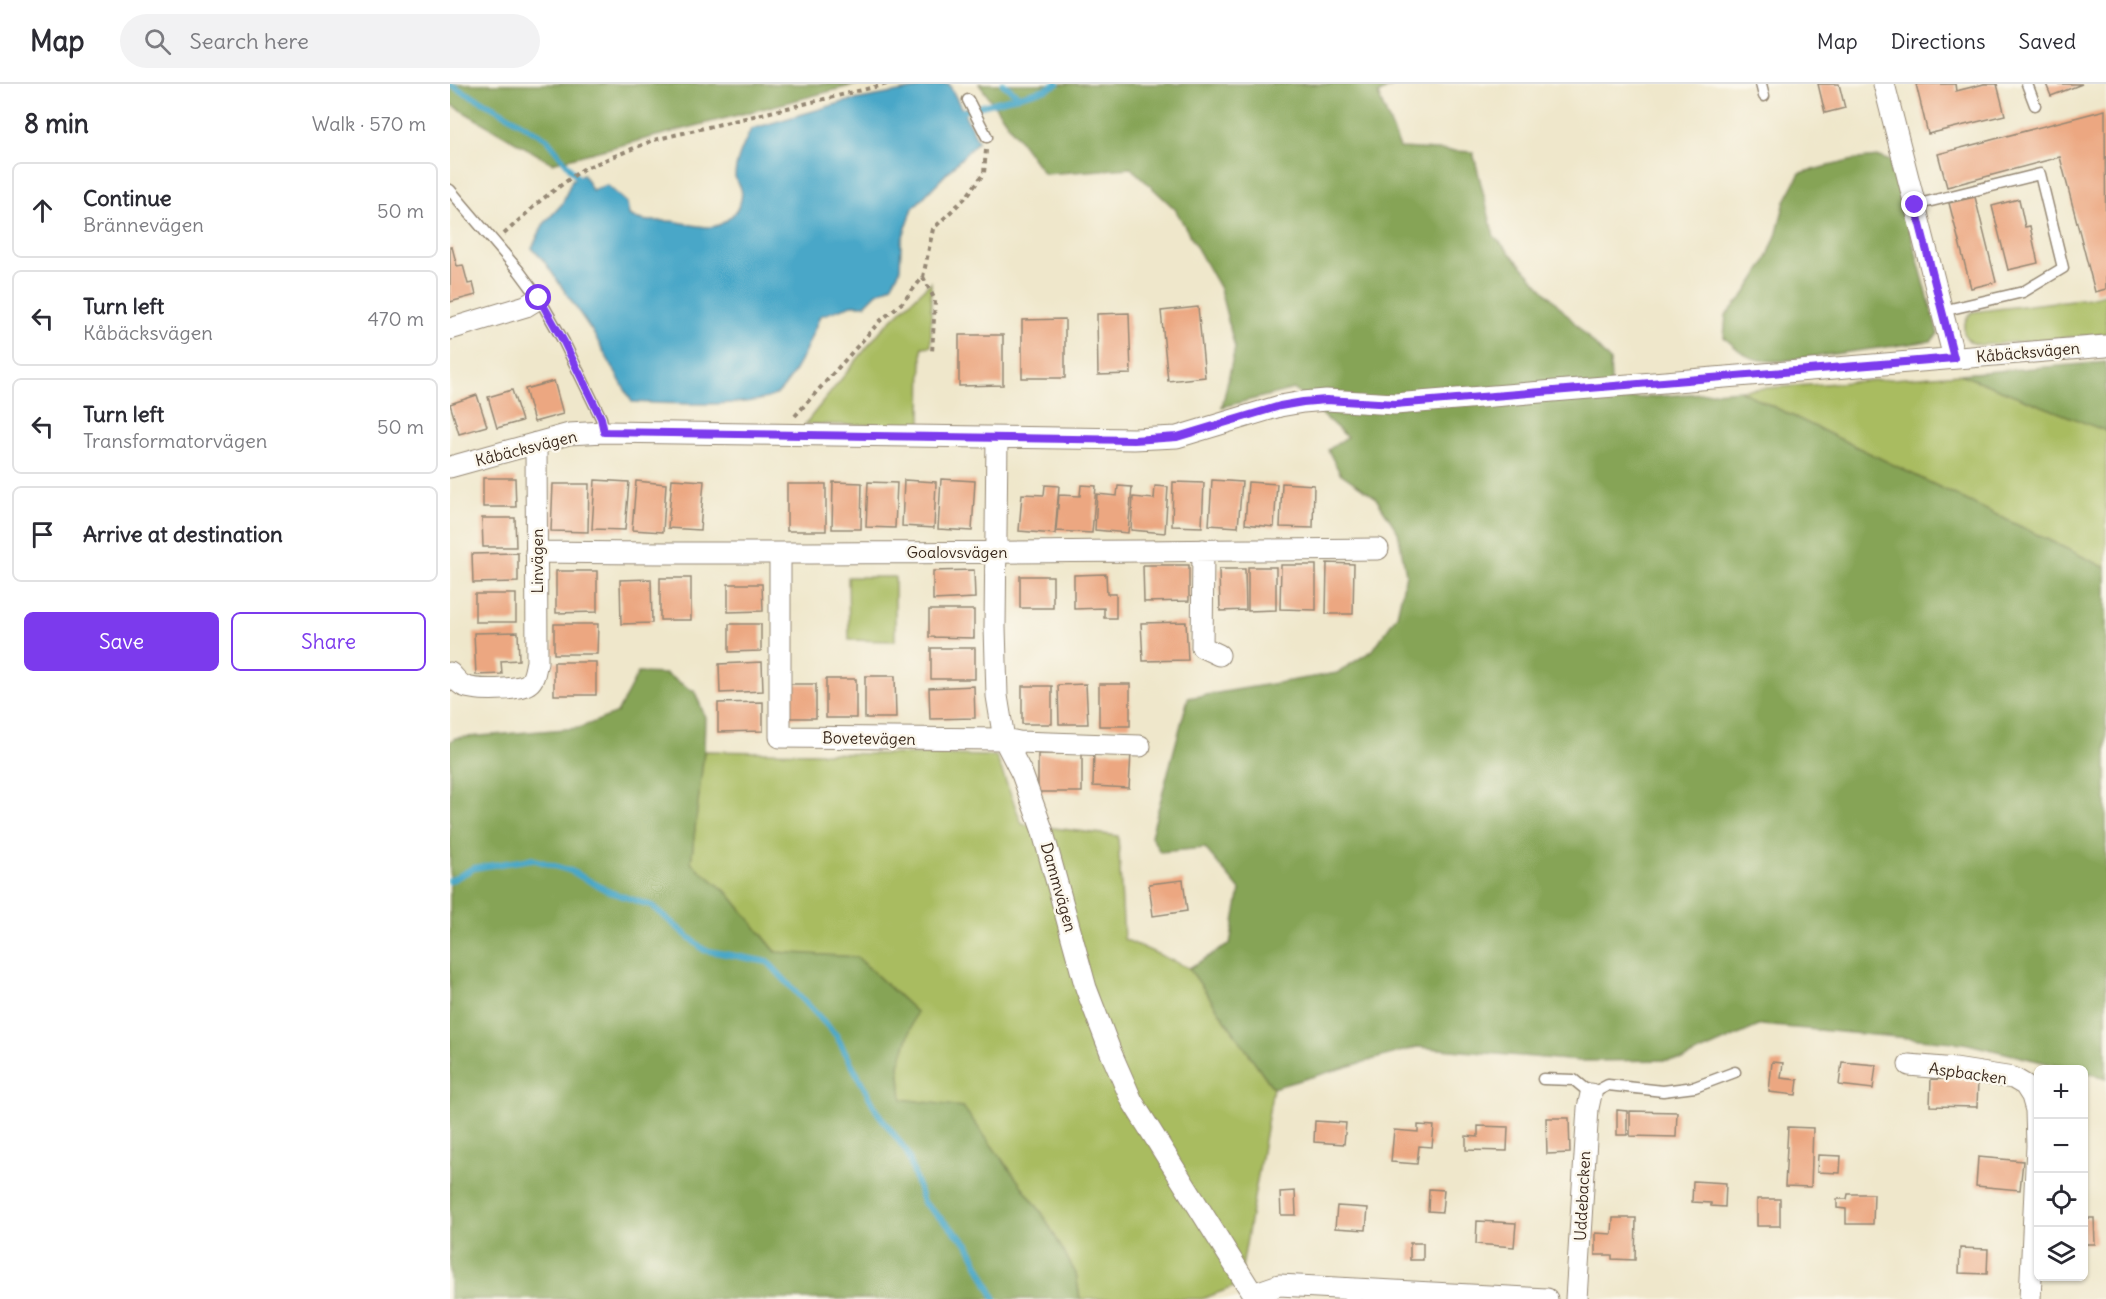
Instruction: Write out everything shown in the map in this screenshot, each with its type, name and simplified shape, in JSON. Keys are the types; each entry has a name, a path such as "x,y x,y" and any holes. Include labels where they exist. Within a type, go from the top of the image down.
{"street":[{"path":"1884,84 1954,358"},
{"path":"450,329 526,306 539,298"},
{"name":"Kåbäcksvägen","path":"450,467 569,434 604,432 1134,440 1177,437 1280,406 1303,402 1326,400 1395,404 2106,346"},
{"name":"Dammvägen","path":"997,438 995,552 997,696 1004,739 1022,774 1042,829 1086,988 1132,1101 1254,1296"},
{"name":"Linvägen","path":"450,674 464,686 480,689 519,688 527,685 534,678 537,662 536,443"},
{"name":"Goalovsvägen","path":"537,552 780,554 1378,549"},
{"path":"1203,550 1203,647 1219,655"},
{"name":"Bovetevägen","path":"780,554 780,737 1004,739 1019,742 1140,746"},
{"name":"Aspbacken","path":"1909,1065 1999,1075 2032,1083 2037,1137 2030,1299"},
{"name":"Uddebacken","path":"1576,1299 1588,1108 1591,1094"},
{"path":"1254,1296 1279,1285 1547,1299"}],"lane":[{"path":"1761,84 1764,96"},
{"path":"2027,84 2034,105"},
{"path":"968,100 987,137"},
{"path":"1915,205 2040,174 2063,268 2023,292 1942,312"},
{"path":"453,193 539,298 583,380 601,418 604,432"},
{"path":"1543,1079 1574,1080 1591,1094 1608,1085 1663,1091 1695,1087 1735,1072"}],"path":[{"path":"495,243 541,200 584,169 654,140 887,84"},
{"path":"778,434 880,321 903,302 923,277 933,229 967,196 984,173 987,137"},
{"path":"923,277 935,300 932,353"}],"green space":[{"path":"450,84 858,84 552,163 450,104"},
{"path":"979,84 1396,84 1378,94 1400,148 1473,152 1494,236 1610,361 1612,400 1739,390 2106,568 2106,1078 2088,1073 2088,1065 2055,1065 1964,1043 1761,1025 1682,1060 1579,1061 1417,1047 1273,1088 1189,968 1230,944 1240,890 1205,848 1160,852 1151,836 1188,698 1337,673 1373,650 1397,615 1406,574 1398,532 1375,497 1340,473 1328,450 1347,437 1294,389 1222,407 1235,348 1220,289 1175,209 1131,168 1044,174"},
{"path":"1879,157 1891,161 1938,334 1931,341 1781,361 1755,359 1743,354 1724,337 1726,315 1745,294 1765,263 1777,233 1785,201 1800,173 1858,159"},
{"path":"931,282 931,346 922,347 921,426 805,424 881,330"},
{"path":"2106,294 2106,334 1982,345 1970,341 1964,333 1965,323 1972,312"},
{"path":"2106,362 2106,431 1960,374"},
{"path":"1960,374 2106,431 2106,568 1739,390"},
{"path":"848,577 895,577 895,641 849,640"},
{"path":"638,673 666,674 695,692 705,717 704,751 691,863 728,893 776,952 857,957 916,1012 899,1065 902,1099 963,1107 1042,1213 1076,1274 1080,1299 450,1299 450,742 455,738 579,728 617,713"},
{"path":"704,751 996,756 1022,824 1118,836 1124,939 1189,968 1273,1088 1239,1285 1202,1299 1080,1299 1076,1274 1042,1213 1015,1178 902,1099 899,1065 916,1012 857,957 777,953 728,893 691,863"}],"water":[{"path":"949,84 978,141 913,208 901,242 900,270 891,286 877,293 865,305 852,305 820,316 790,378 778,393 767,398 708,404 632,402 592,331 544,261 532,248 543,225 562,204 572,180 583,174 592,190 607,185 627,203 629,215 635,218 647,221 672,221 703,227 716,226 729,218 740,204 742,192 735,177 735,171 751,129 844,102"}],"building":[{"path":"1818,84 1839,84 1845,108 1825,113"},
{"path":"1916,84 1955,84 1956,91 1984,84 1997,84 2005,115 1928,134"},
{"path":"2046,84 2082,84 2051,96"},
{"path":"2105,110 2106,289 2095,292 2060,157 1947,187 1938,154"},
{"path":"1975,197 1996,282 1971,288 1949,203"},
{"path":"2019,199 2025,227 2030,226 2038,263 2008,270 1992,206"},
{"path":"450,247 452,247 457,266 463,265 468,284 473,283 476,295 450,302"},
{"path":"1198,307 1205,377 1168,381 1161,311"},
{"path":"1129,313 1131,374 1098,375 1097,314"},
{"path":"1065,319 1065,378 1022,378 1022,320"},
{"path":"959,335 1003,335 1003,385 959,386"},
{"path":"554,381 563,414 534,422 525,389"},
{"path":"512,390 522,421 497,428 488,397"},
{"path":"477,395 487,426 459,434 450,404"},
{"path":"483,478 515,478 516,507 483,507"},
{"path":"672,479 704,481 700,530 668,528"},
{"path":"941,479 975,481 972,531 938,529"},
{"path":"595,480 629,482 625,530 592,529"},
{"path":"904,480 936,482 934,528 902,526"},
{"path":"1212,480 1242,482 1238,527 1209,525"},
{"path":"636,481 666,484 663,532 632,530"},
{"path":"833,482 862,483 861,529 832,529"},
{"path":"868,482 897,483 895,528 866,527"},
{"path":"1173,482 1204,483 1202,527 1172,526"},
{"path":"1248,482 1277,484 1274,527 1245,524"},
{"path":"1282,483 1314,485 1313,528 1280,527"},
{"path":"553,484 589,484 588,532 551,531"},
{"path":"787,484 826,484 826,531 787,531"},
{"path":"1045,485 1059,486 1055,534 1019,531 1022,494 1044,495"},
{"path":"1081,485 1096,486 1092,533 1056,531 1059,495 1080,496"},
{"path":"1118,486 1132,487 1128,533 1095,530 1097,494 1117,496"},
{"path":"1155,486 1168,487 1165,533 1131,530 1133,497 1154,499"},
{"path":"482,518 515,518 516,547 483,547"},
{"path":"518,553 518,582 473,583 472,554"},
{"path":"1327,563 1354,564 1353,614 1326,614"},
{"path":"1143,565 1189,565 1189,601 1144,602"},
{"path":"1281,565 1316,565 1316,610 1280,609"},
{"path":"1248,567 1276,567 1276,610 1248,611"},
{"path":"1219,569 1245,569 1246,610 1220,611"},
{"path":"974,570 975,598 933,600 933,571"},
{"path":"556,571 597,571 597,612 556,613"},
{"path":"1106,574 1107,594 1116,594 1116,618 1104,618 1104,608 1074,609 1074,575"},
{"path":"1020,576 1053,576 1053,608 1020,608"},
{"path":"660,578 691,578 691,620 660,620"},
{"path":"651,579 652,623 621,624 620,580"},
{"path":"728,584 762,584 763,611 728,612"},
{"path":"475,594 516,594 516,622 475,622"},
{"path":"929,610 974,610 974,638 929,637"},
{"path":"1186,622 1188,660 1143,661 1141,623"},
{"path":"554,624 598,624 597,654 554,654"},
{"path":"729,624 761,624 761,651 729,652"},
{"path":"518,632 519,660 501,661 502,674 476,675 474,633"},
{"path":"931,648 975,648 975,679 931,679"},
{"path":"554,662 596,662 596,695 554,695"},
{"path":"762,662 763,691 720,693 719,664"},
{"path":"865,676 895,676 896,718 865,718"},
{"path":"826,679 856,679 856,718 826,718"},
{"path":"788,684 816,684 816,718 788,718"},
{"path":"1086,684 1088,724 1059,724 1058,685"},
{"path":"1099,684 1130,684 1130,726 1099,726"},
{"path":"974,686 975,718 930,719 929,688"},
{"path":"1022,686 1052,686 1052,724 1022,724"},
{"path":"763,702 763,731 718,732 718,703"},
{"path":"1094,751 1131,752 1129,788 1093,786"},
{"path":"1038,754 1082,754 1082,792 1038,792"},
{"path":"1183,880 1187,911 1153,916 1149,884"},
{"path":"1772,1062 1783,1063 1781,1078 1798,1080 1796,1095 1769,1092"},
{"path":"1842,1062 1876,1065 1873,1089 1839,1085"},
{"path":"1931,1079 1978,1080 1977,1107 1930,1106"},
{"path":"1617,1110 1627,1111 1627,1135 1617,1135"},
{"path":"1630,1111 1677,1112 1676,1137 1630,1136"},
{"path":"1546,1118 1569,1118 1570,1153 1547,1154"},
{"path":"1315,1121 1346,1123 1344,1144 1314,1142"},
{"path":"1418,1125 1434,1126 1432,1147 1419,1146 1417,1164 1391,1162 1394,1130 1418,1132"},
{"path":"1478,1126 1508,1127 1507,1151 1466,1150 1466,1136 1478,1137"},
{"path":"1788,1127 1813,1128 1811,1187 1785,1186"},
{"path":"1818,1155 1841,1156 1840,1173 1817,1172"},
{"path":"1978,1157 2023,1161 2020,1190 1976,1186"},
{"path":"1693,1181 1726,1183 1725,1207 1711,1206 1711,1203 1692,1202"},
{"path":"1429,1189 1444,1190 1442,1212 1428,1211"},
{"path":"1295,1191 1296,1215 1281,1215 1280,1192"},
{"path":"1848,1194 1874,1194 1873,1224 1846,1224 1846,1209 1837,1208 1837,1199 1847,1199"},
{"path":"1757,1199 1780,1199 1780,1226 1757,1226"},
{"path":"1337,1206 1368,1208 1366,1230 1335,1228"},
{"path":"1613,1218 1636,1218 1635,1260 1612,1259 1612,1255 1595,1255 1595,1233 1612,1234"},
{"path":"2088,1218 2094,1218 2095,1244 2088,1244"},
{"path":"1477,1221 1516,1223 1514,1247 1476,1244"},
{"path":"1410,1243 1423,1243 1423,1260 1410,1260"},
{"path":"1960,1248 1988,1249 1987,1274 1959,1273"}],"waterway":[{"path":"921,84 922,88"},
{"path":"1003,84 1019,96"},
{"path":"963,111 1057,84"},
{"path":"450,85 492,106 547,139 577,177"},
{"path":"450,881 474,868 532,859 571,871 610,892 652,906 704,950 768,962 836,1035 878,1113 907,1152 923,1202 968,1244 995,1299"}],"route":[{"path":"539,298 564,342 601,418 604,432 1134,440 1177,437 1280,406 1303,402 1326,400 1395,404 1954,358 1915,205"}]}
